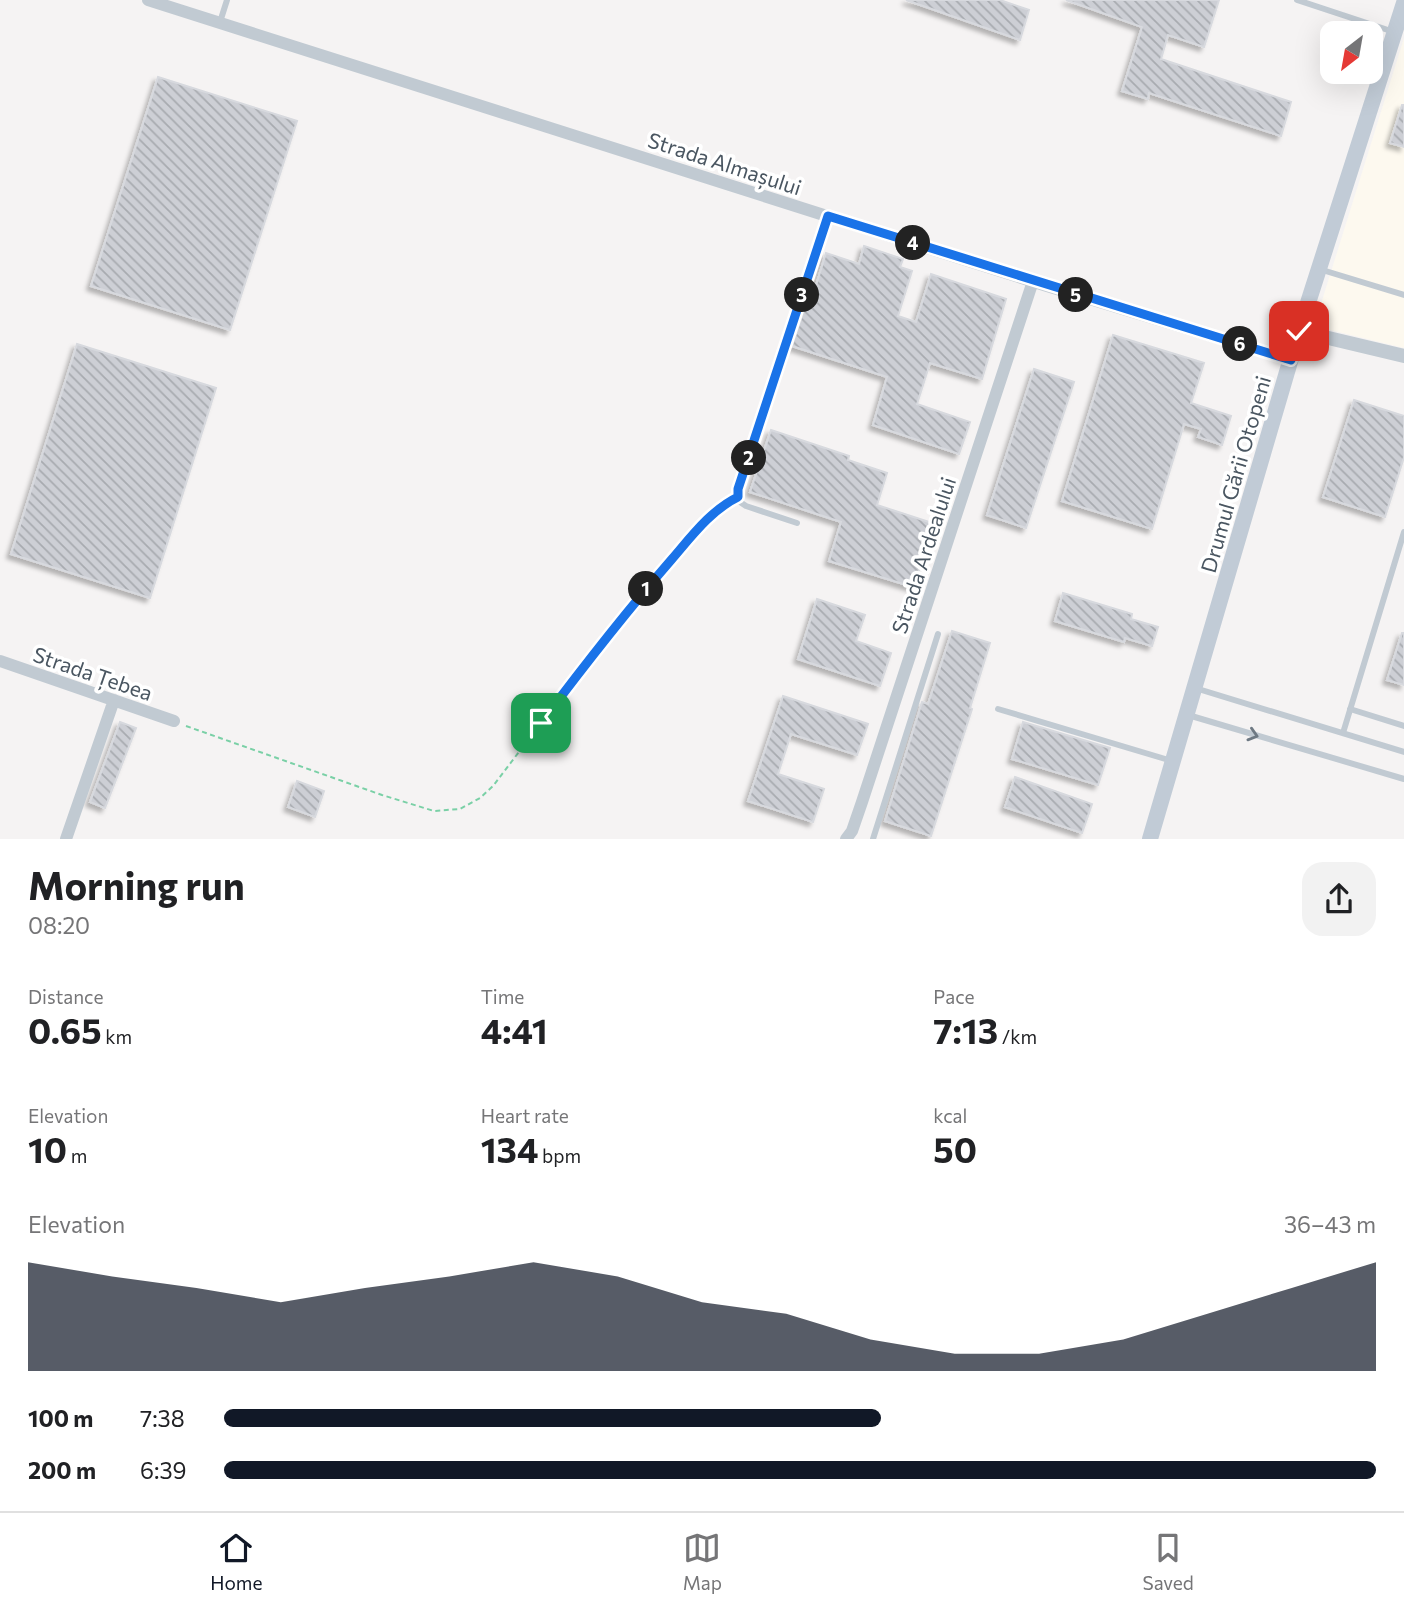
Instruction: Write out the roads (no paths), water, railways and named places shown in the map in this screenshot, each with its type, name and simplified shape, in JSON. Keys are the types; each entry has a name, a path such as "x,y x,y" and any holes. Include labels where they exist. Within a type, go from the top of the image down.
{"main road":[{"name":"Drumul Gării Otopeni","path":"1150,839 1299,331 1404,3"}],"street":[{"name":"Strada Almașului","path":"148,0 1032,281 1291,360"},
{"name":"Strada Ardealului","path":"846,839 852,831 862,802 1032,281"},
{"path":"1299,331 1404,356"},
{"name":"Strada Țebea","path":"0,660 174,721"},
{"path":"66,839 114,700"}],"lane":[{"path":"220,22 228,0"},
{"path":"1297,0 1395,33"},
{"path":"797,523 746,506 738,497 738,489 828,216"},
{"path":"1319,269 1404,295"},
{"path":"1343,733 1404,533"},
{"path":"873,839 938,634"},
{"path":"1195,688 1404,752"},
{"path":"998,709 1174,762"},
{"path":"1350,709 1404,726"},
{"path":"1188,715 1404,779"}]}
